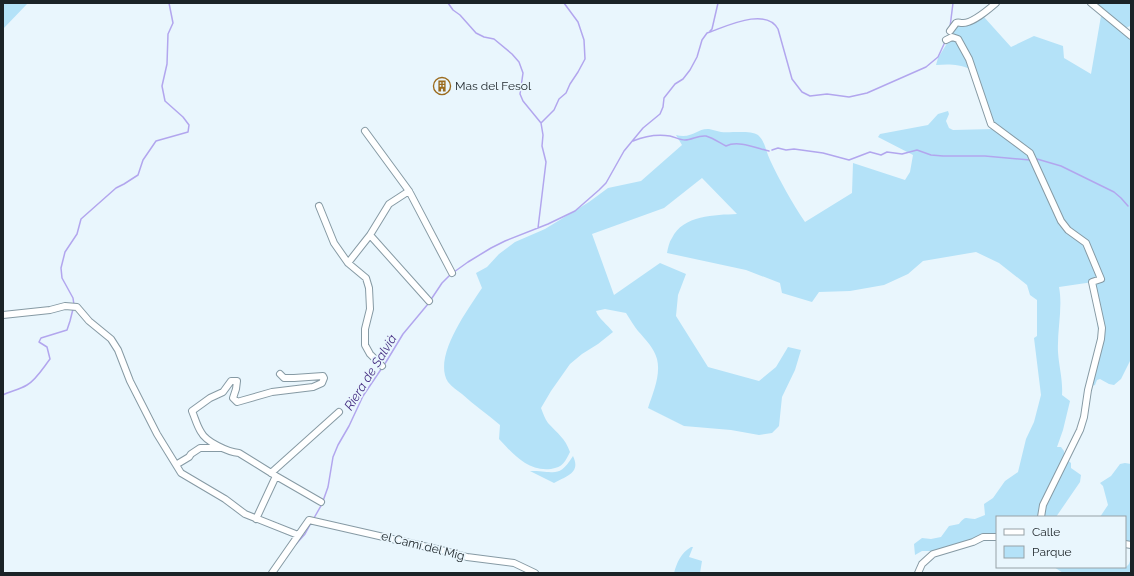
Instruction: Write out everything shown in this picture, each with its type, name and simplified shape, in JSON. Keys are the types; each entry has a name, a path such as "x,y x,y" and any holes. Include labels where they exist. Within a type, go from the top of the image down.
{"street":[{"path":"950,31 956,23 972,20 996,3"},
{"path":"1091,3 1131,36"},
{"path":"946,40 952,37 958,39 969,59 991,124 1030,153 1061,221 1068,230 1086,243 1101,279 1092,282 1102,328 1101,339 1088,390 1084,417 1080,430 1043,505 1041,516"},
{"path":"364,132 409,191 452,273"},
{"path":"348,264 370,235 389,204 409,191"},
{"path":"319,206 334,243 348,264 366,278 370,309 365,329 365,345 370,354 382,366"},
{"path":"370,235 429,301"},
{"path":"3,315 50,310 65,306 77,307 89,321 111,339 118,350 130,381 157,434 182,473 245,514 298,535 272,573"},
{"path":"280,374 284,378 323,376 324,378 322,382 313,387 272,392 237,402 233,398 237,381 231,381 223,392 210,398 192,411 201,434 220,448 239,453 321,502"},
{"path":"256,519 274,475 339,412"},
{"path":"179,463 200,448 220,448"},
{"name":"el Camí del Mig","path":"298,535 309,520 467,557 514,563 535,573"},
{"path":"918,573 922,564 933,554 960,546 983,536 996,537"}],"green space":[{"path":"3,3 28,3 3,29"},
{"path":"1093,3 1131,3 1130,26 1126,28"},
{"path":"1101,16 1131,39 1131,359 1121,379 1114,385 1100,379 1097,380 1095,385 1092,386 1100,339 1093,282 1059,287 1060,311 1058,352 1062,395 1070,401 1057,447 1061,447 1064,451 1064,457 1071,463 1071,468 1081,475 1080,482 1057,516 996,516 996,536 971,541 936,551 922,551 915,555 914,544 922,538 931,539 941,537 949,526 959,524 965,518 975,519 985,515 984,504 993,498 1005,481 1018,472 1026,439 1034,422 1041,395 1034,338 1037,336 1037,300 1030,295 1027,285 999,263 976,252 923,261 908,274 884,285 850,291 819,292 812,302 782,293 780,283 746,270 667,253 671,240 677,230 684,225 700,218 737,214 702,178 664,208 592,234 614,295 660,263 686,274 678,295 676,316 708,367 759,381 776,367 788,347 801,350 795,370 782,397 779,426 772,433 759,435 731,430 684,426 648,408 657,378 658,365 656,355 626,313 605,309 596,311 613,332 570,364 541,408 547,421 563,440 570,452 565,461 558,467 551,469 535,468 522,461 499,439 500,425 448,382 444,372 448,347 461,320 482,288 476,273 487,267 499,254 515,242 545,229 589,202 608,188 641,181 682,145 676,135 687,136 701,130 709,129 721,132 755,133 758,135 764,143 770,160 782,184 805,222 852,193 853,163 905,180 910,172 913,155 878,137 880,134 928,125 938,114 948,111 949,114 946,121 949,128 953,130 993,129 970,69 945,64 936,65 938,58 957,27 984,17 1011,47 1034,36 1063,46 1064,58 1091,74"},
{"path":"573,456 575,462 574,470 568,476 554,483 530,471 559,471"},
{"path":"1120,464 1131,464 1131,543 1126,542 1126,516 1101,516 1108,505 1103,486 1100,483 1111,476"},
{"path":"691,547 693,547 689,557 702,561 700,573 674,573 680,558"},
{"path":"1131,558 1131,573 1063,573 1056,568 1126,568"}],"waterway":[{"path":"74,305 73,298 62,278 61,268 65,252 77,234 81,219 116,188 138,175 143,160 156,141 188,132 189,125 183,117 165,101 162,86 167,64 168,34 173,23 169,3"},
{"path":"448,3 476,33 484,37 494,39 519,62 523,73 520,94 523,101 541,123 543,135 542,146 546,162 538,228"},
{"path":"541,123 554,110 559,99 566,93 585,59 584,40 578,22 564,3"},
{"path":"710,31 712,29 718,3"},
{"path":"950,27 953,3"},
{"path":"454,272 491,248 575,211 599,190 606,183 624,151 643,128 660,114 663,107 664,98 675,84 683,79 690,70 697,57 702,40 707,33 746,20 765,19 772,23 778,29 792,79 802,92 810,96 827,94 849,97 867,93 926,67 938,57 945,42"},
{"path":"633,141 656,135 665,135 681,140 706,136 726,146 731,144 741,144 769,151"},
{"path":"772,150 778,148 786,150 794,149 823,153 849,160 870,152 881,155 887,152 902,154 917,150 931,155 985,156 1030,160"},
{"path":"1037,159 1061,166 1114,192 1128,206"},
{"name":"Riera de Salvià","path":"430,301 442,283 451,274"},
{"name":"Riera de Salvià","path":"323,501 328,487 333,457 363,396 403,334 428,304"},
{"path":"3,395 27,385 39,374 50,359 47,347 39,342 41,338 67,330 73,309"},
{"name":"Riera de Salvià","path":"314,518 322,504"},
{"name":"Riera de Salvià","path":"296,544 305,534 311,523"}],"place":[{"name":"Mas del Fesol","path":"442,86"}]}
